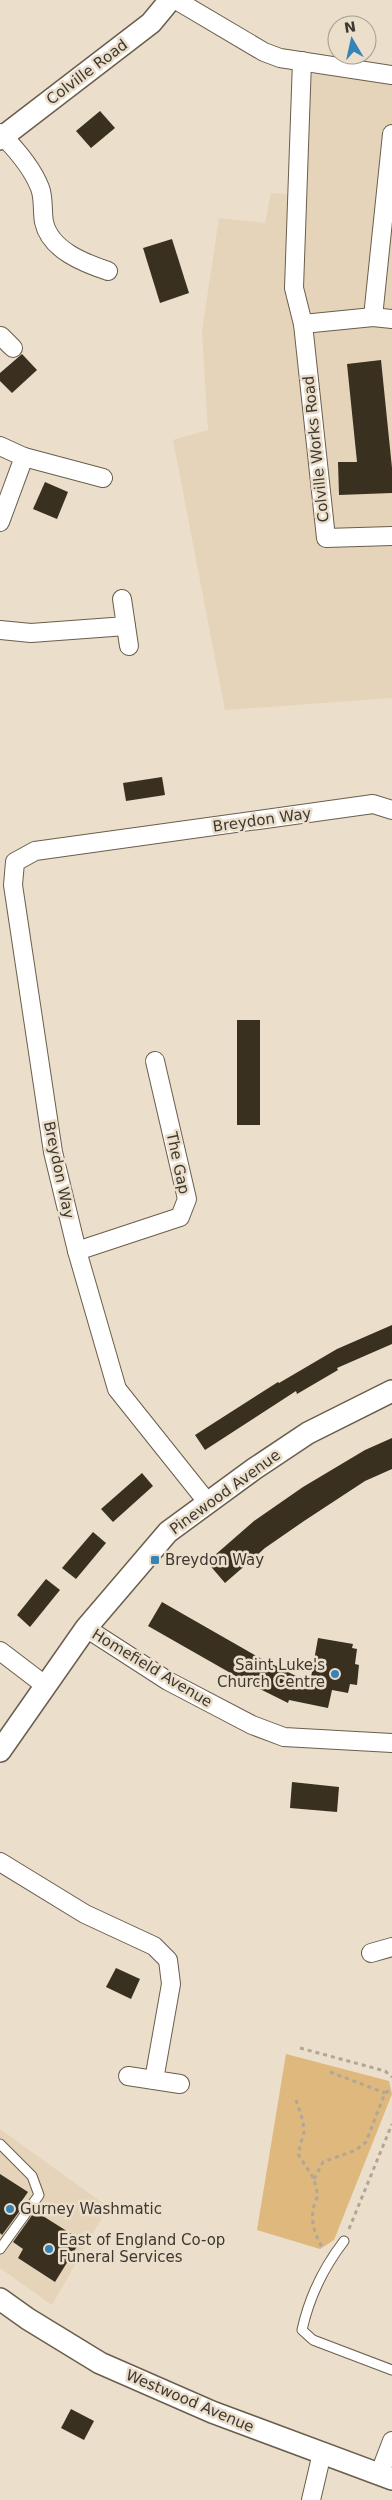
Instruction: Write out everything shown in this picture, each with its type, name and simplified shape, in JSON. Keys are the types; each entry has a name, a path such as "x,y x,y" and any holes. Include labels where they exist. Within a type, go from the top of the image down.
{"street":[{"name":"Colville Road","path":"1,136 151,23 170,0"},
{"path":"176,0 264,52 280,58 392,75"},
{"name":"Colville Works Road","path":"302,61 293,261 294,288 303,324 326,538 392,536"},
{"path":"373,317 392,134"},
{"path":"1,136 33,172 41,191 44,224 55,243 83,263 108,270"},
{"path":"303,324 373,317 392,319"},
{"path":"0,446 24,457 103,478"},
{"path":"0,522 24,457"},
{"path":"122,599 129,646"},
{"path":"0,630 31,633 126,626"},
{"name":"Breydon Way","path":"208,1503 117,1389 77,1251 52,1142 14,884 8,859 36,851 373,804 392,810"},
{"name":"The Gap","path":"77,1251 180,1217 188,1199 155,1061"},
{"name":"Pinewood Avenue","path":"0,1751 86,1628 168,1532 308,1433 392,1391"},
{"name":"Homefield Avenue","path":"86,1628 168,1681 252,1725 284,1737 392,1744"},
{"path":"0,1651 46,1686"},
{"path":"0,1862 85,1914 154,1946 168,1960 170,1984 154,2080"},
{"path":"371,1952 392,1948"},
{"path":"128,2076 180,2084"},
{"name":"Westwood Avenue","path":"0,2299 28,2319 100,2363 212,2412 385,2477"},
{"path":"385,2477 392,2441"},
{"path":"310,2500 322,2453"}],"lane":[{"path":"0,2144 32,2176 39,2195 0,2249"},
{"path":"344,2242 330,2260 306,2311 302,2330 313,2340 392,2370"}],"path":[{"path":"300,2048 385,2072 392,2076"},
{"path":"330,2072 385,2093"},
{"path":"314,2178 322,2162 356,2150 366,2142 385,2093 392,2089"},
{"path":"296,2100 304,2121 304,2132 298,2154 314,2178 318,2196 314,2203 312,2224 317,2239 330,2260"},
{"path":"344,2242 392,2124"}],"shaded area":[{"path":"309,74 392,78 392,698 225,710 173,440 208,430 202,331 219,218 265,223 271,193 304,195"},
{"path":"286,2054 389,2081 392,2094 334,2240 320,2249 257,2230"},
{"path":"0,2129 108,2207 52,2305 0,2268"}],"building":[{"path":"100,111 115,128 91,148 76,131"},
{"path":"172,239 189,293 160,303 143,248"},
{"path":"22,354 37,370 12,393 0,381 0,373"},
{"path":"381,360 392,468 392,493 339,495 338,462 357,462 347,364"},
{"path":"45,482 68,492 57,519 33,509"},
{"path":"162,777 165,795 126,801 123,783"},
{"path":"237,1020 260,1020 260,1125 237,1125"},
{"path":"392,1325 392,1344 337,1368 338,1370 297,1394 296,1391 205,1450 195,1435 278,1382 337,1349"},
{"path":"392,1438 392,1469 365,1481 304,1521 265,1548 225,1583 207,1562 254,1521 303,1487 365,1450"},
{"path":"142,1473 153,1486 113,1522 101,1509"},
{"path":"93,1532 106,1543 76,1579 62,1568"},
{"path":"46,1579 60,1590 30,1627 17,1615"},
{"path":"162,1602 258,1657 310,1683 318,1638 353,1644 352,1648 357,1649 355,1664 359,1665 357,1685 350,1684 348,1693 332,1690 328,1708 289,1700 288,1703 248,1683 148,1626"},
{"path":"292,1782 339,1787 337,1812 290,1808"},
{"path":"116,1968 140,1979 131,1999 106,1987"},
{"name":"Gurney Washmatic","path":"0,2174 28,2192 21,2202 24,2205 2,2235 0,2233"},
{"name":"East of England Co-op Funeral Services","path":"35,2211 81,2240 55,2282 18,2258 23,2249 13,2242"},
{"path":"71,2409 94,2421 84,2440 61,2428"}],"place":[{"name":"Breydon Way","path":"155,1560"},
{"name":"Saint Luke's Church Centre","path":"335,1674"},
{"name":"Gurney Washmatic","path":"10,2209"},
{"name":"East of England Co-op Funeral Services","path":"49,2249"}]}
